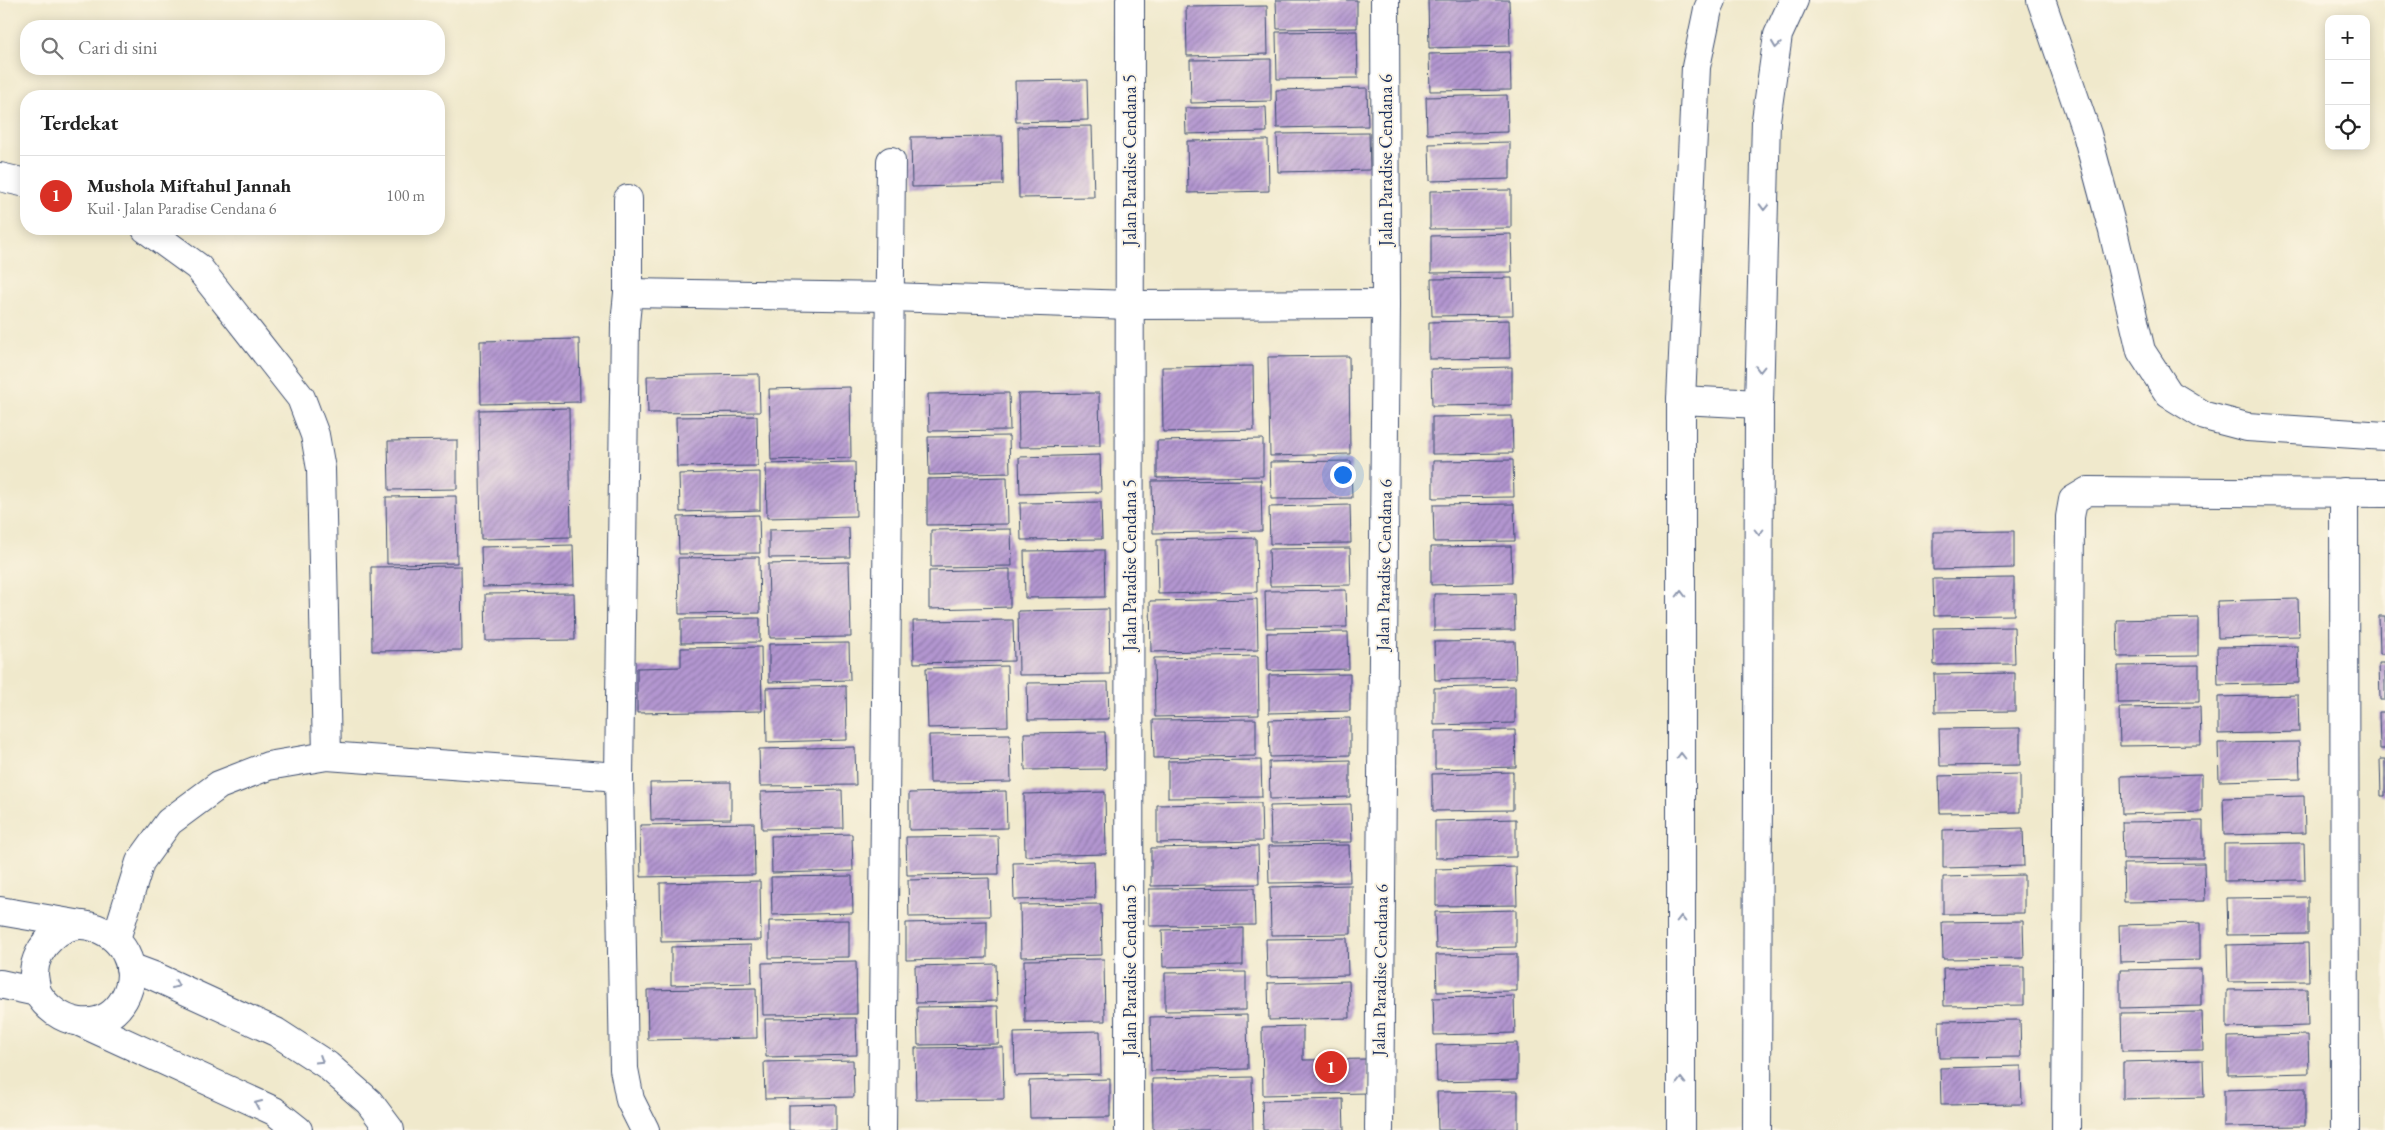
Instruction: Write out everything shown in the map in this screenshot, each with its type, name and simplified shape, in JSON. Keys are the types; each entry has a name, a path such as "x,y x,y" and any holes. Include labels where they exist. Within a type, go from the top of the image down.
{"street":[{"name":"Jalan Paradise Cendana 5","path":"1130,0 1130,1130"},
{"name":"Jalan Paradise Cendana 6","path":"1379,1130 1386,304 1386,0"},
{"path":"1681,1130 1681,400 1696,67 1708,9 1712,0"},
{"path":"1757,1130 1759,404 1766,120 1778,35 1794,0"},
{"path":"2041,0 2087,134 2142,351 2169,394 2205,416 2247,427 2385,436"},
{"path":"882,1130 891,161"},
{"path":"0,177 20,182"},
{"path":"628,199 619,777 624,1069 630,1100 645,1130"},
{"path":"154,235 198,267 301,398 315,435 321,470 327,756"},
{"path":"628,293 890,297 1130,305 1386,304"},
{"path":"1681,400 1759,404"},
{"path":"2066,1130 2070,517 2073,500 2088,491 2385,493"},
{"path":"2344,492 2345,1130"},
{"path":"116,939 140,862 169,822 219,785 268,766 327,756 619,777"},
{"path":"0,911 85,925 102,930 116,939 126,952 130,968 130,984 124,1000 112,1012 98,1020 82,1023"},
{"path":"85,925 66,928 50,938 39,954 34,972 37,992 44,1004 55,1014 68,1020 82,1023 274,1111 298,1130"},
{"path":"130,968 154,976 284,1037 327,1065 369,1102 390,1130"},
{"path":"0,984 37,992"}],"building":[{"path":"1276,0 1357,0 1357,28 1277,29"},
{"path":"1428,0 1509,0 1510,46 1429,48"},
{"path":"1267,6 1268,54 1187,56 1186,7"},
{"path":"1357,31 1358,78 1277,79 1276,32"},
{"path":"1510,52 1511,90 1430,91 1429,54"},
{"path":"1271,59 1271,101 1191,103 1190,60"},
{"path":"1087,80 1088,120 1016,122 1015,81"},
{"path":"1367,88 1368,126 1277,128 1276,90"},
{"path":"1507,95 1508,132 1427,134 1426,97"},
{"path":"1266,107 1267,132 1186,134 1185,108"},
{"path":"1092,126 1094,197 1019,198 1018,127"},
{"path":"1369,133 1370,170 1278,172 1277,134"},
{"path":"1002,136 1003,185 912,187 911,137"},
{"path":"1268,140 1269,191 1188,193 1187,141"},
{"path":"1510,142 1510,179 1430,181 1429,144"},
{"path":"1511,190 1511,228 1430,229 1430,191"},
{"path":"1511,234 1512,272 1431,273 1431,236"},
{"path":"1512,278 1513,315 1432,316 1431,279"},
{"path":"1509,320 1510,358 1429,359 1429,322"},
{"path":"579,339 580,402 481,404 480,341"},
{"path":"1349,356 1350,454 1270,456 1268,357"},
{"path":"1253,366 1254,430 1163,432 1162,367"},
{"path":"1512,367 1512,405 1432,406 1431,369"},
{"path":"759,374 760,412 648,413 647,376"},
{"path":"850,387 851,458 771,460 769,389"},
{"path":"1009,393 1010,430 929,431 928,394"},
{"path":"1099,393 1100,446 1019,447 1018,394"},
{"path":"569,408 571,537 481,539 479,410"},
{"path":"757,416 758,466 677,467 676,417"},
{"path":"1512,416 1513,453 1432,454 1432,417"},
{"path":"1009,436 1010,473 929,475 928,437"},
{"path":"1263,439 1263,476 1157,478 1157,441"},
{"path":"457,440 457,489 389,490 388,441"},
{"path":"1100,455 1101,492 1020,494 1019,457"},
{"path":"1513,460 1514,497 1433,498 1433,461"},
{"path":"1351,461 1352,498 1271,499 1270,462"},
{"path":"855,462 856,516 767,518 766,464"},
{"path":"760,472 760,510 680,512 679,474"},
{"path":"1007,477 1008,524 927,525 927,479"},
{"path":"1261,480 1262,531 1153,533 1152,481"},
{"path":"456,496 457,563 387,564 386,497"},
{"path":"1101,502 1102,539 1021,540 1020,503"},
{"path":"1514,504 1515,541 1434,542 1433,505"},
{"path":"1350,505 1351,543 1270,544 1269,507"},
{"path":"759,515 760,553 679,554 678,517"},
{"path":"849,528 850,557 769,558 769,530"},
{"path":"1011,529 1012,566 931,567 931,530"},
{"path":"2014,531 2014,568 1933,570 1933,532"},
{"path":"1256,538 1257,592 1158,594 1157,540"},
{"path":"573,545 574,585 482,587 481,547"},
{"path":"1511,546 1512,583 1431,585 1431,547"},
{"path":"1350,548 1351,585 1270,586 1269,549"},
{"path":"1104,550 1105,597 1025,598 1024,551"},
{"path":"759,557 760,613 679,614 678,558"},
{"path":"849,562 851,637 770,638 768,564"},
{"path":"461,566 462,650 372,651 371,567"},
{"path":"1010,569 1010,607 929,609 929,571"},
{"path":"2014,578 2014,615 1934,616 1933,579"},
{"path":"1346,590 1347,627 1266,628 1265,591"},
{"path":"574,593 575,640 486,641 485,594"},
{"path":"1514,593 1515,630 1434,631 1434,594"},
{"path":"1257,599 1258,650 1151,652 1150,601"},
{"path":"2298,599 2299,636 2218,638 2217,601"},
{"path":"1109,609 1110,674 1019,675 1018,611"},
{"path":"2379,616 2385,616 2385,654 2380,654"},
{"path":"760,618 760,642 681,643 681,619"},
{"path":"2198,618 2198,656 2118,657 2117,620"},
{"path":"1013,620 1014,661 914,663 913,621"},
{"path":"2014,627 2015,664 1934,665 1933,628"},
{"path":"1348,632 1349,669 1268,671 1267,633"},
{"path":"1515,641 1516,678 1435,680 1434,642"},
{"path":"849,643 850,680 769,682 769,644"},
{"path":"2298,646 2299,683 2218,685 2217,647"},
{"path":"761,647 762,711 637,713 637,668 681,667 681,648"},
{"path":"1258,656 1259,715 1155,717 1154,658"},
{"path":"2379,663 2385,663 2385,700 2380,700"},
{"path":"2199,665 2199,702 2118,703 2118,666"},
{"path":"1007,666 1008,726 928,728 926,668"},
{"path":"2015,673 2015,711 1935,712 1934,674"},
{"path":"1350,674 1350,711 1269,713 1269,675"},
{"path":"1108,682 1109,719 1028,720 1027,683"},
{"path":"846,686 847,740 767,742 766,688"},
{"path":"1515,686 1515,723 1434,725 1434,688"},
{"path":"2298,695 2299,732 2218,734 2218,697"},
{"path":"2200,707 2201,745 2120,746 2119,708"},
{"path":"2379,712 2385,712 2385,749 2380,749"},
{"path":"1350,718 1350,755 1270,757 1269,720"},
{"path":"1256,719 1256,756 1154,758 1153,720"},
{"path":"2020,728 2020,765 1940,766 1939,729"},
{"path":"1515,730 1516,767 1435,769 1435,731"},
{"path":"1105,732 1106,769 1025,770 1024,733"},
{"path":"1010,734 1011,782 930,783 929,735"},
{"path":"2299,742 2300,779 2219,781 2218,743"},
{"path":"855,747 856,785 760,786 759,749"},
{"path":"2380,759 2385,759 2385,796 2381,796"},
{"path":"1261,760 1262,797 1168,798 1168,761"},
{"path":"1350,760 1350,797 1270,799 1269,762"},
{"path":"1513,772 1513,810 1433,811 1432,774"},
{"path":"2020,774 2020,812 1940,813 1939,776"},
{"path":"2202,774 2202,812 2122,814 2121,776"},
{"path":"731,782 731,819 651,820 650,783"},
{"path":"842,790 843,828 762,829 761,792"},
{"path":"1006,791 1007,828 909,830 909,793"},
{"path":"1105,792 1106,854 1025,856 1024,794"},
{"path":"2304,796 2305,833 2224,835 2223,798"},
{"path":"1261,803 1262,841 1157,843 1157,805"},
{"path":"1351,804 1352,842 1271,843 1270,806"},
{"path":"1516,819 1516,857 1435,858 1435,821"},
{"path":"2203,821 2203,858 2123,859 2122,822"},
{"path":"754,823 755,875 641,877 640,825"},
{"path":"2023,828 2024,866 1943,868 1943,830"},
{"path":"852,834 853,871 772,873 771,836"},
{"path":"998,836 999,874 907,875 906,837"},
{"path":"2304,843 2305,880 2224,881 2224,844"},
{"path":"1349,845 1350,882 1269,883 1268,846"},
{"path":"1258,846 1259,884 1151,886 1151,848"},
{"path":"1094,861 1095,898 1014,900 1013,863"},
{"path":"2204,863 2205,901 2124,902 2123,864"},
{"path":"1516,867 1517,905 1436,906 1436,869"},
{"path":"2024,875 2024,913 1943,914 1943,877"},
{"path":"852,876 853,913 772,915 771,877"},
{"path":"989,878 990,916 909,917 908,880"},
{"path":"760,881 761,940 661,942 660,883"},
{"path":"1351,885 1351,934 1271,935 1270,887"},
{"path":"1254,888 1255,925 1149,926 1149,889"},
{"path":"2308,897 2308,934 2228,935 2227,898"},
{"path":"1101,904 1102,955 1021,957 1020,905"},
{"path":"1516,910 1516,947 1436,949 1435,912"},
{"path":"849,920 849,957 769,958 769,921"},
{"path":"987,921 987,958 906,960 906,923"},
{"path":"2023,921 2024,958 1943,959 1942,922"},
{"path":"2200,923 2200,960 2120,962 2119,925"},
{"path":"1243,928 1243,965 1163,967 1162,930"},
{"path":"1347,938 1348,975 1267,977 1266,939"},
{"path":"2308,943 2309,981 2228,982 2227,945"},
{"path":"751,945 752,983 671,985 671,947"},
{"path":"1517,954 1517,991 1437,992 1436,955"},
{"path":"1104,959 1105,1021 1025,1022 1024,960"},
{"path":"856,961 857,1014 763,1015 762,963"},
{"path":"996,964 997,1001 916,1003 915,966"},
{"path":"2024,967 2024,1005 1944,1006 1943,968"},
{"path":"2201,969 2201,1006 2120,1008 2120,970"},
{"path":"1246,972 1246,1010 1165,1011 1165,973"},
{"path":"1349,981 1350,1018 1269,1020 1268,983"},
{"path":"756,988 757,1038 648,1040 647,990"},
{"path":"2307,989 2308,1026 2227,1028 2227,990"},
{"path":"1514,996 1515,1033 1434,1035 1433,998"},
{"path":"998,1006 999,1044 918,1045 917,1007"},
{"path":"2202,1012 2203,1050 2122,1051 2121,1013"},
{"path":"1247,1015 1248,1069 1151,1071 1150,1017"},
{"path":"856,1018 857,1055 766,1057 765,1019"},
{"path":"2020,1020 2021,1057 1940,1058 1939,1021"},
{"path":"1303,1026 1303,1060 1367,1059 1367,1093 1263,1095 1262,1027"},
{"path":"1100,1031 1101,1074 1015,1076 1014,1033"},
{"path":"2308,1035 2309,1073 2228,1075 2228,1037"},
{"path":"1517,1043 1517,1080 1437,1082 1436,1045"},
{"path":"1003,1047 1004,1099 916,1100 915,1048"},
{"path":"853,1060 854,1097 765,1099 764,1062"},
{"path":"2203,1060 2204,1097 2123,1099 2123,1062"},
{"path":"2021,1066 2022,1104 1941,1105 1940,1068"},
{"path":"1252,1077 1253,1130 1153,1130 1152,1079"},
{"path":"1110,1079 1110,1117 1030,1118 1029,1081"},
{"path":"2305,1088 2305,1126 2224,1127 2224,1090"},
{"path":"1518,1091 1518,1129 1438,1130 1437,1092"},
{"path":"1343,1099 1344,1130 1263,1130 1262,1101"},
{"path":"836,1104 836,1130 789,1130 789,1105"}],"place":[{"name":"Mushola Miftahul Jannah","path":"1331,1067"}]}
